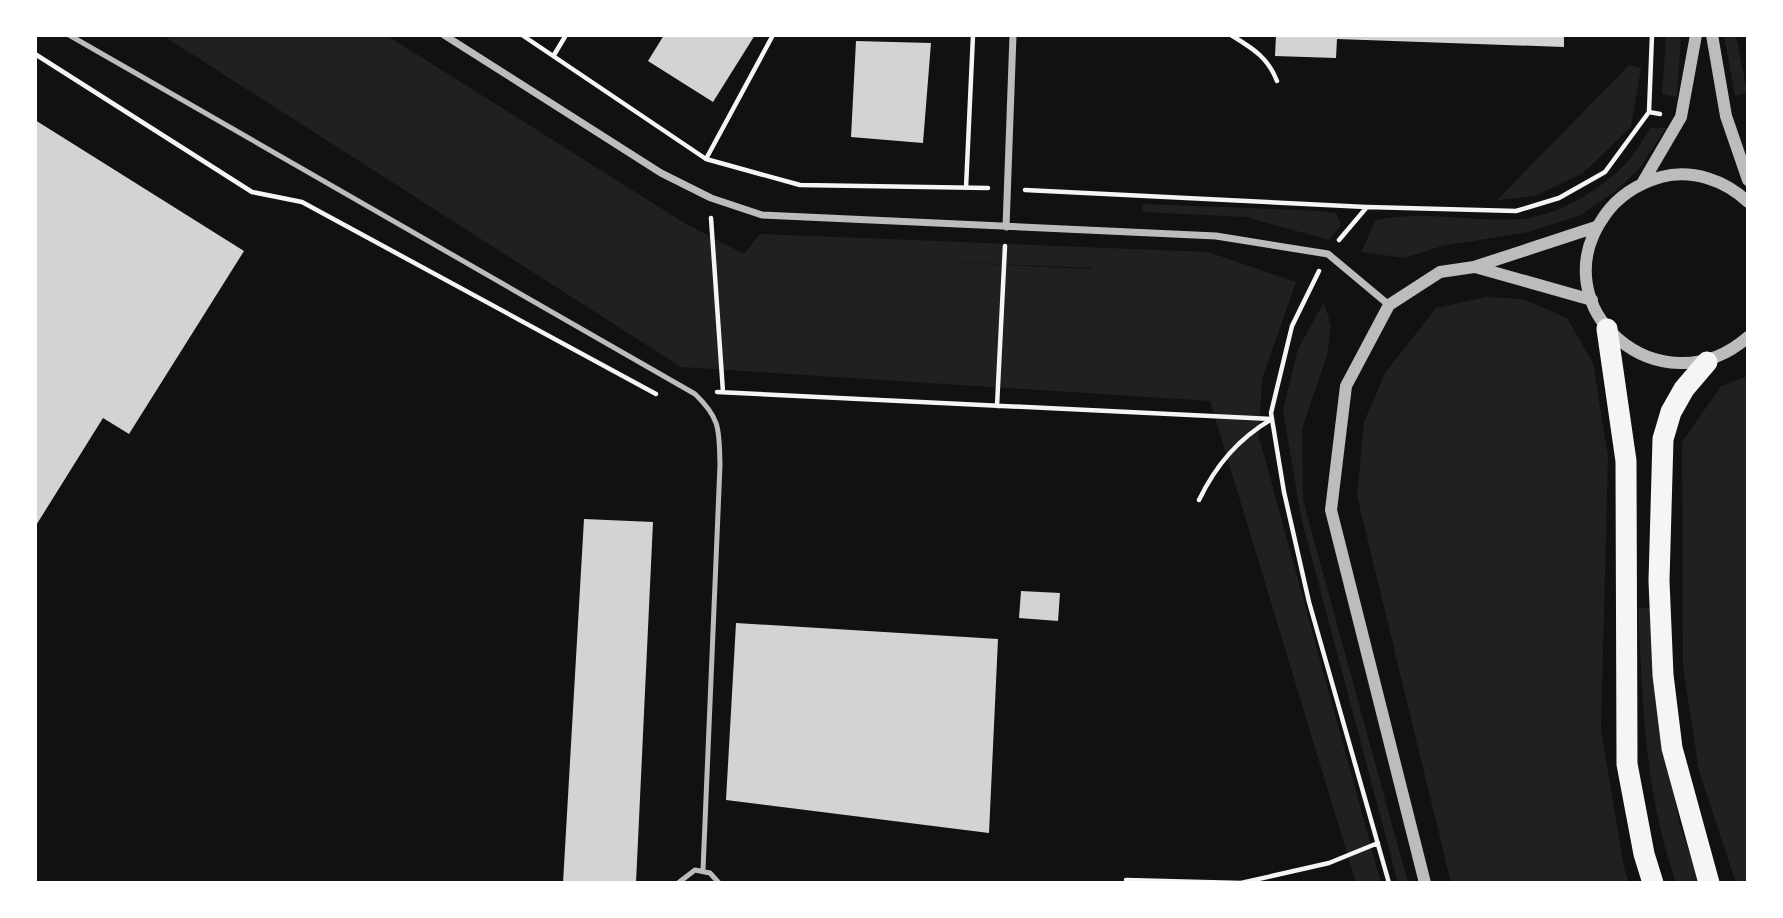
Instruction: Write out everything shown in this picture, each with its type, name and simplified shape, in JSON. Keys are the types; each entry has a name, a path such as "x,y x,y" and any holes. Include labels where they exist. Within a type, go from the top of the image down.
{"highway":[{"path":"1607,329 1626,461 1627,764 1644,855 1653,883"},
{"path":"1707,362 1684,389 1671,412 1664,439 1659,581 1663,676 1672,748 1709,883"}],"street":[{"path":"444,35 660,173 710,198 762,215 1216,236 1328,254 1389,305"},
{"path":"1006,227 1013,35"},
{"path":"1643,182 1681,117 1696,35"},
{"path":"1712,35 1726,116 1748,180"},
{"path":"1748,202 1737,191 1707,177 1675,174 1643,182 1616,200 1596,227 1588,251 1587,276 1592,300 1607,329 1628,348 1652,360 1680,365 1707,362 1734,350 1748,348"},
{"path":"1425,883 1331,510 1346,386 1389,305 1440,272 1475,267 1596,227"},
{"path":"1475,267 1592,300"},
{"path":"1734,350 1748,337"}],"lane":[{"path":"69,35 695,394 713,411 719,429 703,870"},
{"path":"678,883 688,873 703,870"},
{"path":"703,870 719,883"}],"path":[{"path":"522,35 706,159 800,185 1007,189 1367,207 1516,211 1559,198 1605,172 1648,112 1652,35"},
{"path":"554,55 566,35"},
{"path":"706,159 773,35"},
{"path":"966,188 973,35"},
{"path":"1231,35 1264,56 1277,81"},
{"path":"35,54 252,192 302,202 652,394 723,392 1272,419"},
{"path":"1648,112 1681,117"},
{"path":"710,198 710,245 723,392"},
{"path":"1367,207 1328,254 1292,326 1272,419 1284,492 1309,602 1389,883"},
{"path":"997,406 1006,227"},
{"path":"1199,499 1224,459 1247,434 1272,419"},
{"path":"1126,880 1241,883 1329,863 1378,844"}],"shaded area":[{"path":"162,35 386,35 686,224 744,254 760,234 1208,252 1296,282 1262,379 1259,437 1381,883 1356,883 1210,401 681,367","holes":["878,259 1091,268 1092,269"]},
{"path":"1666,35 1681,35 1677,97 1662,94"},
{"path":"1724,35 1736,35 1747,92 1735,96"},
{"path":"1629,65 1641,68 1631,127 1583,173 1535,196 1497,200"},
{"path":"1650,128 1666,128 1639,169 1617,190 1581,215 1529,232 1442,246 1404,258 1361,252 1376,220 1412,216 1521,219 1536,217 1565,206 1594,190 1619,170 1635,153"},
{"path":"1143,204 1321,211 1336,213 1341,225 1329,240 1246,217 1143,212"},
{"path":"1486,297 1523,299 1567,318 1593,363 1608,457 1601,729 1624,868 1629,883 1451,883 1357,496 1364,422 1385,373 1436,308"},
{"path":"1324,302 1331,326 1327,355 1302,429 1303,500 1408,883 1398,883 1301,517 1283,410 1298,349"},
{"path":"1748,376 1748,883 1736,883 1699,771 1683,667 1682,442 1721,386"},
{"path":"1638,608 1652,608 1658,720 1680,825 1700,883 1676,883 1657,814 1647,747"}],"building":[{"path":"664,35 755,35 713,102 648,61"},
{"path":"1276,35 1564,35 1564,47 1337,39 1336,58 1275,56"},
{"path":"856,41 931,43 923,143 851,137"},
{"path":"35,120 244,251 129,434 103,418 35,527"},
{"path":"584,519 653,522 636,883 563,883"},
{"path":"1021,591 1060,593 1058,621 1019,618"},
{"path":"736,623 998,639 989,833 726,800"}]}
